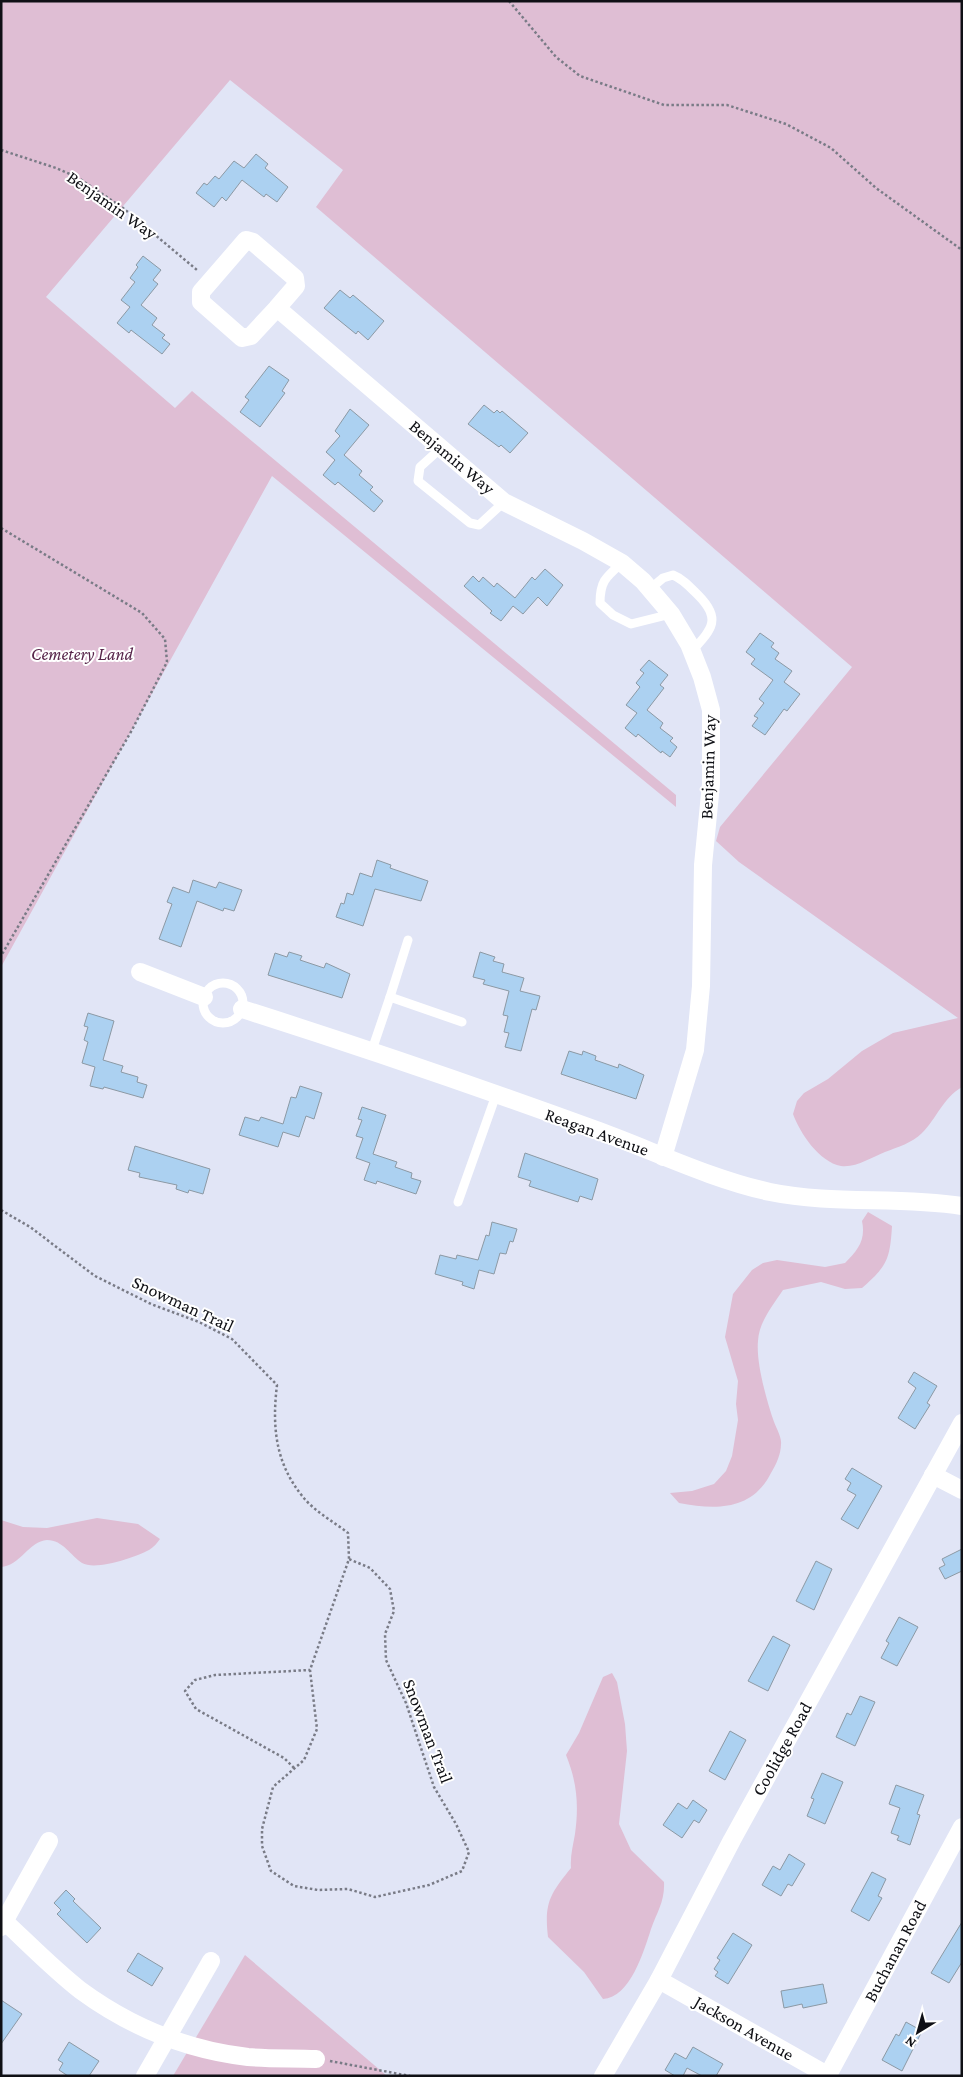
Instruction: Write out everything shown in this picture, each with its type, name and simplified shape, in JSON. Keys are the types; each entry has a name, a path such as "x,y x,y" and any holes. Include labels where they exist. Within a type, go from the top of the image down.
{"street":[{"path":"246,240 254,242 295,278 296,286 276,308 251,336 242,338 201,302 201,292 246,240"},
{"name":"Benjamin Way","path":"276,308 504,502 583,541 622,563 650,588 672,614 692,651 702,677 711,710 711,784 701,905 701,986 694,1050 663,1157"},
{"path":"140,972 204,997"},
{"name":"Reagan Avenue","path":"242,1009 372,1050 722,1179 798,1197 891,1200 962,1206"},
{"name":"Coolidge Road","path":"603,2076 659,1980 732,1840 962,1423"},
{"path":"933,1475 962,1490"},
{"name":"Buchanan Road","path":"828,2076 962,1827"},
{"path":"49,1841 2,1922 81,1990 118,2014 165,2038 211,2051 248,2057 316,2059"},
{"path":"145,2076 165,2038 211,1961"},
{"name":"Jackson Avenue","path":"659,1980 828,2076"}],"lane":[{"path":"441,448 420,467 418,481 470,523 479,525 504,502"},
{"path":"622,563 604,579 600,590 600,603 613,615 631,624 672,614"},
{"path":"650,588 663,578 673,575 683,580 710,607 713,618 710,630 692,651"},
{"path":"372,1050 408,940"},
{"path":"229,984 240,994 242,1009 231,1022 222,1023 214,1021 204,1011 204,997 214,985 229,984"},
{"path":"390,998 462,1022"},
{"path":"458,1202 496,1095"}],"path":[{"path":"509,1 556,57 580,76 664,105 728,105 786,124 831,148 876,188 962,250"},
{"name":"Benjamin Way","path":"1,150 77,177 130,214 176,251 209,282"},
{"path":"1,528 142,613 165,639 167,662 132,730 1,956"},
{"name":"Snowman Trail","path":"1,1210 30,1226 95,1276 151,1304 199,1322 232,1339 277,1385 274,1433 286,1472 304,1499 348,1533 348,1559 310,1670 317,1728 304,1760 273,1787 262,1829 262,1846 271,1870 294,1886 318,1890 348,1889 375,1897 429,1885 462,1871 469,1852 456,1824 434,1787 406,1703 386,1660 385,1634 394,1612 390,1589 370,1568 348,1559"},
{"path":"294,1769 284,1758 196,1709 185,1691 195,1680 215,1675 310,1670"},
{"path":"316,2059 410,2076"}],"green space":[{"name":"Cemetery Land","path":"1,1 962,1 962,1087 945,1102 918,1136 905,1144 864,1162 841,1166 825,1159 811,1146 800,1130 793,1114 797,1101 804,1093 828,1079 862,1051 893,1033 958,1018 739,862 716,841 720,827 852,667 316,207 343,170 230,80 46,297 175,408 192,391 676,795 676,807 272,476 1,967"},
{"path":"868,1212 892,1226 886,1262 877,1274 862,1288 845,1289 821,1282 783,1290 761,1327 758,1341 760,1369 767,1401 781,1441 780,1452 773,1470 754,1495 732,1505 706,1507 679,1503 670,1493 692,1491 714,1484 726,1471 732,1456 738,1420 736,1404 738,1381 725,1337 733,1294 752,1270 763,1263 777,1260 825,1267 845,1263 860,1244 863,1234 862,1221"},
{"path":"97,1518 138,1524 160,1539 152,1548 143,1553 116,1562 97,1565 82,1563 58,1543 47,1540 41,1541 8,1566 1,1567 1,1520 23,1527 47,1528"},
{"path":"612,1673 617,1682 625,1724 627,1751 619,1824 631,1850 664,1882 664,1889 660,1906 640,1961 634,1972 621,1991 613,1997 603,1999 584,1972 548,1937 547,1916 553,1892 571,1868 577,1803 573,1775 566,1755 579,1733 603,1677"},
{"path":"245,1955 387,2076 173,2076"}],"building":[{"path":"256,154 268,164 265,168 288,187 277,202 266,194 264,197 242,180 226,201 222,197 214,207 196,193 204,183 207,185 215,176 219,179 234,161 244,168"},
{"path":"143,256 161,270 153,280 158,284 141,305 157,318 152,325 165,335 162,338 170,344 162,354 131,330 129,333 117,323 130,307 121,300 135,282 130,278"},
{"path":"340,290 350,298 353,295 384,321 368,340 358,331 356,334 324,308"},
{"path":"269,366 289,380 282,391 285,393 260,427 240,412 249,400 245,397"},
{"path":"484,405 494,413 497,410 500,413 502,411 528,433 510,453 468,424"},
{"path":"350,409 369,425 344,455 362,471 359,475 373,487 370,490 383,501 374,512 338,482 335,485 323,475 335,460 326,452 340,436 335,431"},
{"path":"545,569 563,585 547,606 538,597 523,614 513,606 501,621 490,613 492,611 464,586 473,576 479,582 483,577 494,587 497,583 515,598 532,577 535,580"},
{"path":"760,633 774,643 771,647 779,653 775,659 792,671 784,682 800,694 787,711 784,709 765,735 752,726 758,718 754,716 764,703 759,699 773,680 751,664 755,659 746,652"},
{"path":"649,660 668,675 660,685 664,688 647,710 663,723 660,728 673,738 670,741 677,747 670,757 662,751 661,753 638,734 636,737 625,728 637,713 626,705 640,687 636,683 644,673 640,670"},
{"path":"377,860 391,865 390,868 428,881 421,901 375,889 363,926 336,917 341,903 344,904 347,893 353,895 360,873 372,877"},
{"path":"193,880 216,888 219,882 242,890 234,911 224,908 223,911 197,901 181,947 159,939 172,904 167,902 173,887 189,893"},
{"path":"289,952 302,956 300,960 324,968 326,963 350,974 342,998 268,975 275,953 287,957"},
{"path":"480,952 495,957 493,961 504,964 502,972 524,978 520,991 540,996 536,1010 532,1009 521,1051 505,1047 509,1033 504,1032 508,1016 503,1015 509,991 483,984 485,980 473,977"},
{"path":"88,1013 114,1021 103,1060 123,1066 121,1072 138,1077 137,1082 147,1085 143,1098 104,1087 103,1089 90,1086 95,1067 82,1063 88,1042 84,1040 88,1027 84,1026"},
{"path":"569,1051 582,1055 583,1051 596,1056 595,1060 618,1068 619,1064 644,1075 636,1099 561,1074"},
{"path":"300,1086 322,1093 314,1119 306,1116 299,1137 283,1132 278,1147 239,1135 245,1117 259,1121 261,1117 283,1124 291,1097 296,1098"},
{"path":"362,1107 386,1115 373,1154 397,1162 395,1167 412,1173 411,1178 421,1181 416,1194 377,1181 376,1184 364,1180 370,1163 356,1158 363,1138 356,1136 362,1120 358,1119"},
{"path":"135,1146 210,1169 203,1194 189,1190 188,1193 176,1189 177,1185 139,1177 140,1173 128,1170"},
{"path":"525,1153 598,1179 592,1200 580,1196 578,1202 529,1186 531,1181 518,1177"},
{"path":"492,1222 517,1229 513,1242 510,1241 506,1254 500,1253 494,1274 479,1270 474,1289 462,1285 463,1282 435,1274 440,1255 456,1259 457,1255 478,1260 486,1235 489,1236"},
{"path":"914,1372 937,1386 927,1403 930,1405 915,1429 898,1418 916,1388 908,1382"},
{"path":"852,1468 882,1486 858,1529 841,1519 856,1495 847,1490 851,1483 845,1479"},
{"path":"962,1549 962,1571 945,1579 939,1568 945,1565 942,1559"},
{"path":"816,1561 832,1569 814,1610 796,1601"},
{"path":"899,1617 918,1627 897,1666 881,1658 889,1643 886,1641"},
{"path":"773,1636 790,1645 768,1691 748,1681"},
{"path":"860,1696 875,1702 855,1746 836,1737 847,1713 851,1715"},
{"path":"730,1731 746,1740 725,1780 709,1771"},
{"path":"822,1773 843,1782 825,1824 807,1816 814,1799 811,1798"},
{"path":"896,1785 924,1795 917,1814 920,1815 910,1845 897,1840 899,1836 891,1833 900,1808 889,1804"},
{"path":"693,1800 707,1810 699,1823 694,1820 682,1838 663,1825 678,1803 687,1809"},
{"path":"789,1854 805,1864 792,1886 788,1884 781,1896 762,1885 773,1866 780,1870"},
{"path":"872,1872 886,1879 878,1896 882,1898 869,1921 851,1911"},
{"path":"66,1890 75,1899 73,1901 101,1928 87,1943 57,1914 61,1910 54,1903"},
{"path":"962,1922 962,1962 949,1983 931,1973"},
{"path":"733,1933 752,1945 728,1984 715,1976 718,1972 714,1969 720,1960 717,1958"},
{"path":"138,1953 163,1968 152,1986 127,1971"},
{"path":"823,1984 827,2003 803,2008 802,2004 784,2008 781,1991"},
{"path":"1,2000 22,2014 1,2044"},
{"path":"906,2022 922,2031 902,2071 882,2060 896,2034 899,2036"},
{"path":"69,2042 99,2061 89,2076 68,2076 59,2070 63,2063 58,2060"},
{"path":"693,2047 723,2064 716,2076 702,2076 687,2068 683,2076 675,2076 665,2070 675,2053 686,2059"}]}
